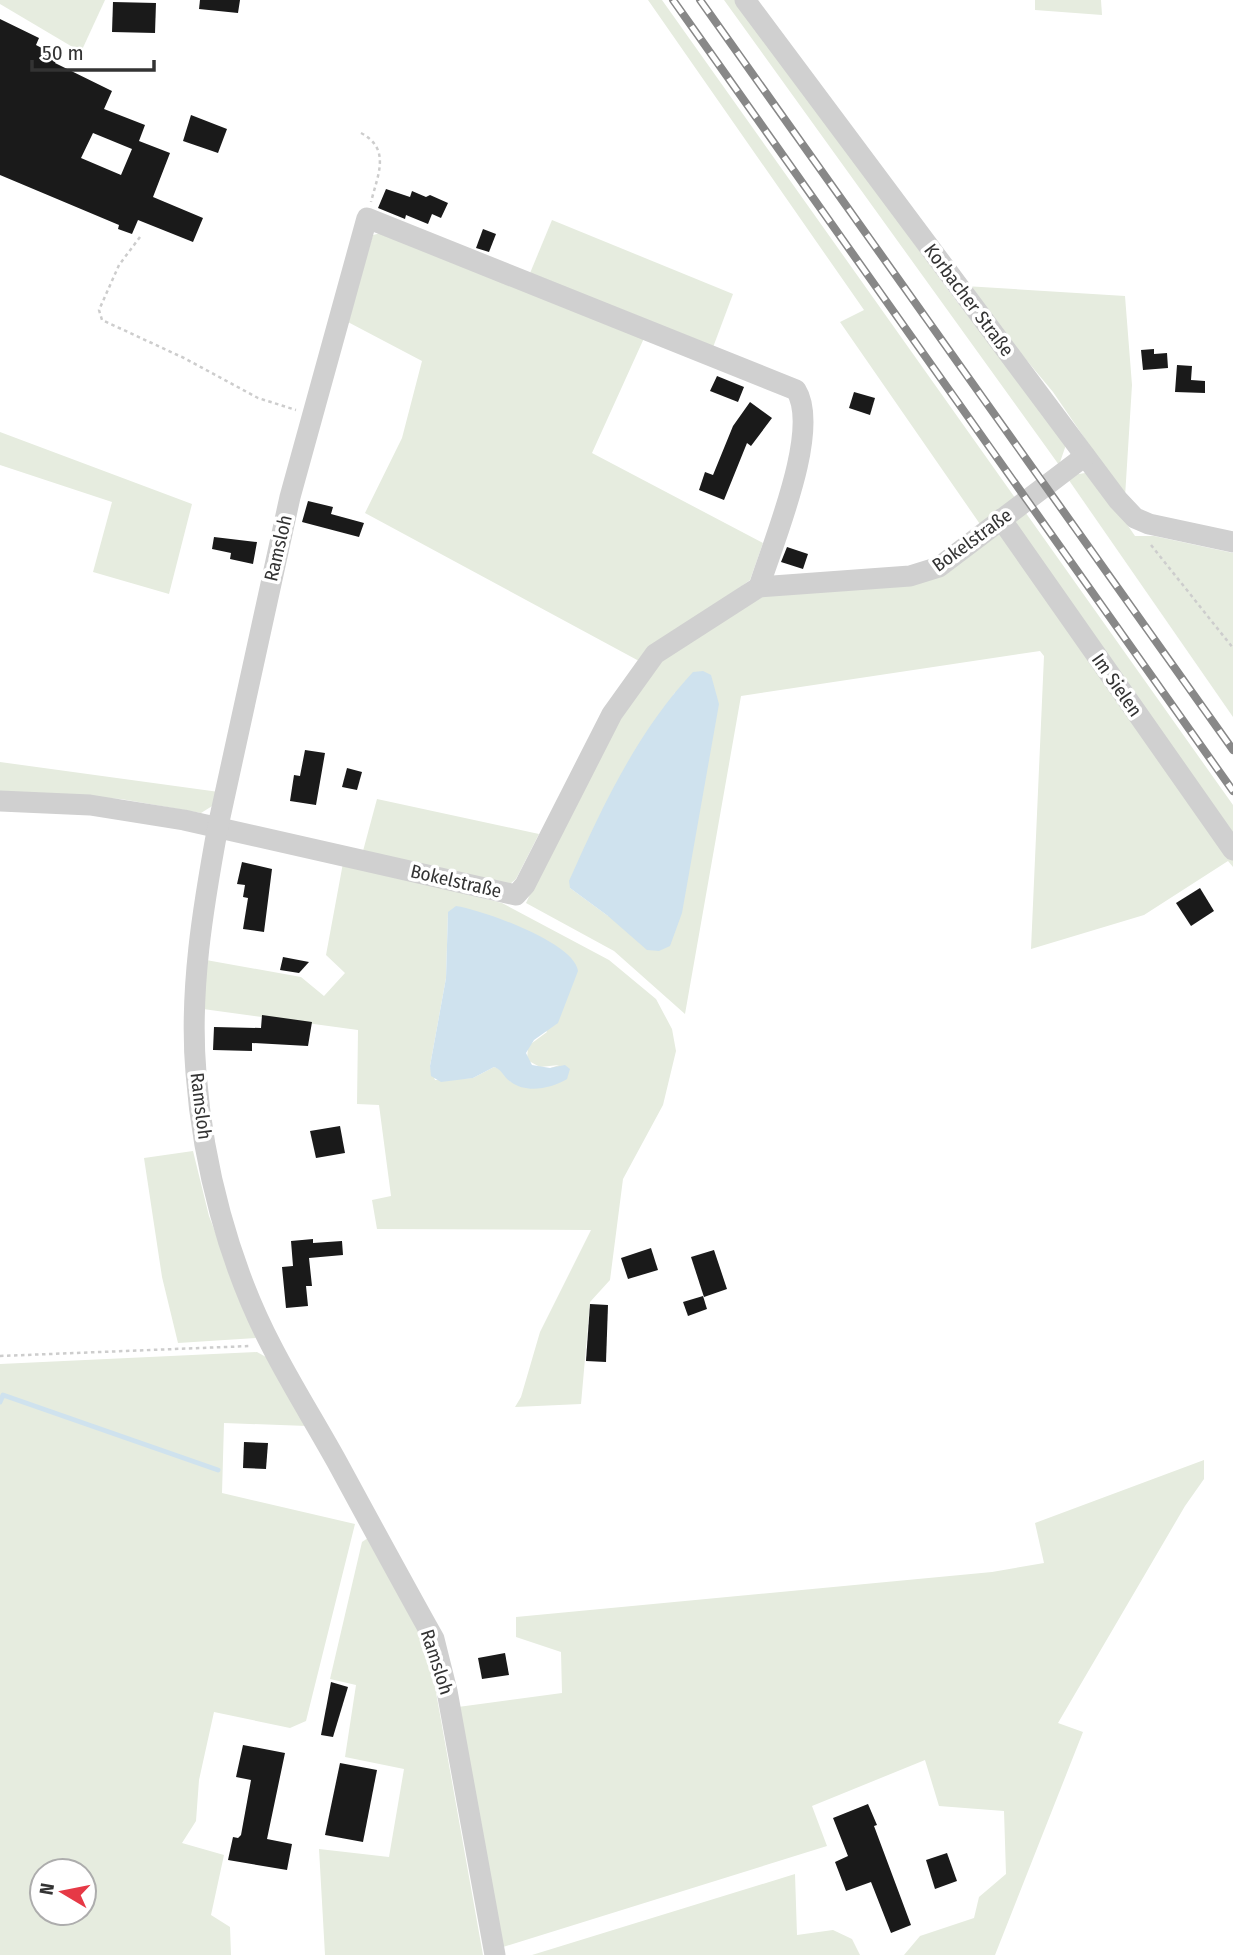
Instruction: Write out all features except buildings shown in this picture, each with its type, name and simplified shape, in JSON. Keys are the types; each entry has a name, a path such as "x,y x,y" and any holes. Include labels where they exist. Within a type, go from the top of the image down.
{"street":[{"name":"Korbacher Straße","path":"744,0 1085,456 1135,518"},
{"path":"367,218 796,390 804,408 800,455 759,587"},
{"name":"Ramsloh","path":"367,218 280,537 218,826 208,880 196,985 196,1074 206,1149 221,1212 241,1275 271,1345 434,1639 447,1690 495,1955"},
{"name":"Bokelstraße","path":"0,801 90,805 218,826 516,895 524,885 612,714 642,668 655,654 759,587 897,578 930,571 1085,456"},
{"path":"1135,518 1233,542"},
{"name":"Im Sielen","path":"1001,519 1233,850"}],"path":[{"path":"361,132 376,144 381,152 367,218"},
{"path":"141,237 119,265 99,310 102,320 184,358 258,398 313,414"},
{"path":"1135,518 1140,531 1233,648"},
{"path":"0,1356 271,1345"}],"shaded area":[{"path":"0,0 105,0 81,52 0,4"},
{"path":"648,0 662,0 1233,805 1233,867 1228,861 1144,915 1031,949 1044,656 1040,651 741,696 685,1014 614,951 526,903 595,757 661,659 760,595 899,586 991,540 840,322 864,310","holes":["675,692 608,916 570,888"]},
{"path":"724,0 736,0 954,298 1067,442 1059,465"},
{"path":"1035,0 1101,0 1102,15 1035,10"},
{"path":"552,220 733,294 712,350 528,278"},
{"path":"381,233 645,336 592,453 763,543 750,580 639,661 365,513 402,438 422,361 346,321 373,235"},
{"path":"965,286 1125,296 1132,385 1125,497 1053,392"},
{"path":"0,432 192,504 169,594 93,572 112,502 0,465"},
{"path":"1085,473 1098,482 1135,536 1154,536 1233,553 1233,717 1066,476"},
{"path":"0,762 219,792 217,803 201,813 121,799 0,792"},
{"path":"377,799 539,834 516,879 510,884 363,851"},
{"path":"343,863 502,903 609,960 656,999 672,1029 676,1051 663,1105 623,1179 610,1280 590,1302 581,1404 515,1407 521,1397 540,1332 591,1230 377,1229 372,1200 391,1196 379,1105 357,1104 358,1030 203,1009 206,960 301,977 324,996 345,973 326,955","holes":["448,912 547,1032 528,1046 527,1060 540,1067 559,1065 511,1082 500,1069 494,1067 473,1078 435,1080 430,1066 446,978"]},
{"path":"193,1151 209,1216 256,1338 178,1343 162,1277 144,1158"},
{"path":"257,1352 266,1357 307,1426 224,1423 222,1493 355,1524 306,1721 290,1728 214,1712 199,1780 196,1821 182,1843 224,1855 211,1915 230,1927 231,1955 0,1955 0,1364"},
{"path":"1204,1460 1204,1479 1185,1506 1058,1723 1083,1732 995,1955 904,1955 920,1936 974,1918 979,1897 1006,1874 1004,1811 939,1806 925,1760 812,1806 827,1846 503,1947 458,1707 562,1693 561,1652 516,1637 516,1617 992,1572 1044,1563 1035,1523"},
{"path":"368,1538 427,1642 483,1955 325,1955 319,1849 389,1857 404,1769 345,1757 356,1685 330,1679 362,1542"},
{"path":"795,1874 797,1935 833,1930 852,1939 860,1955 532,1955"}],"water":[{"path":"703,671 711,675 719,704 682,913 670,946 659,951 647,950 570,888 569,881 608,798 638,745 673,695 693,672"},
{"path":"456,906 486,914 526,930 545,939 573,960 578,971 558,1023 534,1040 526,1053 532,1065 550,1068 565,1065 570,1069 567,1079 547,1087 532,1089 517,1086 494,1067 473,1078 441,1082 431,1076 430,1066 446,978 448,912"}],"waterway":[{"path":"0,1402 3,1395 218,1470"}],"railway":[{"path":"673,0 1233,791"},
{"path":"700,0 1233,750"}]}
